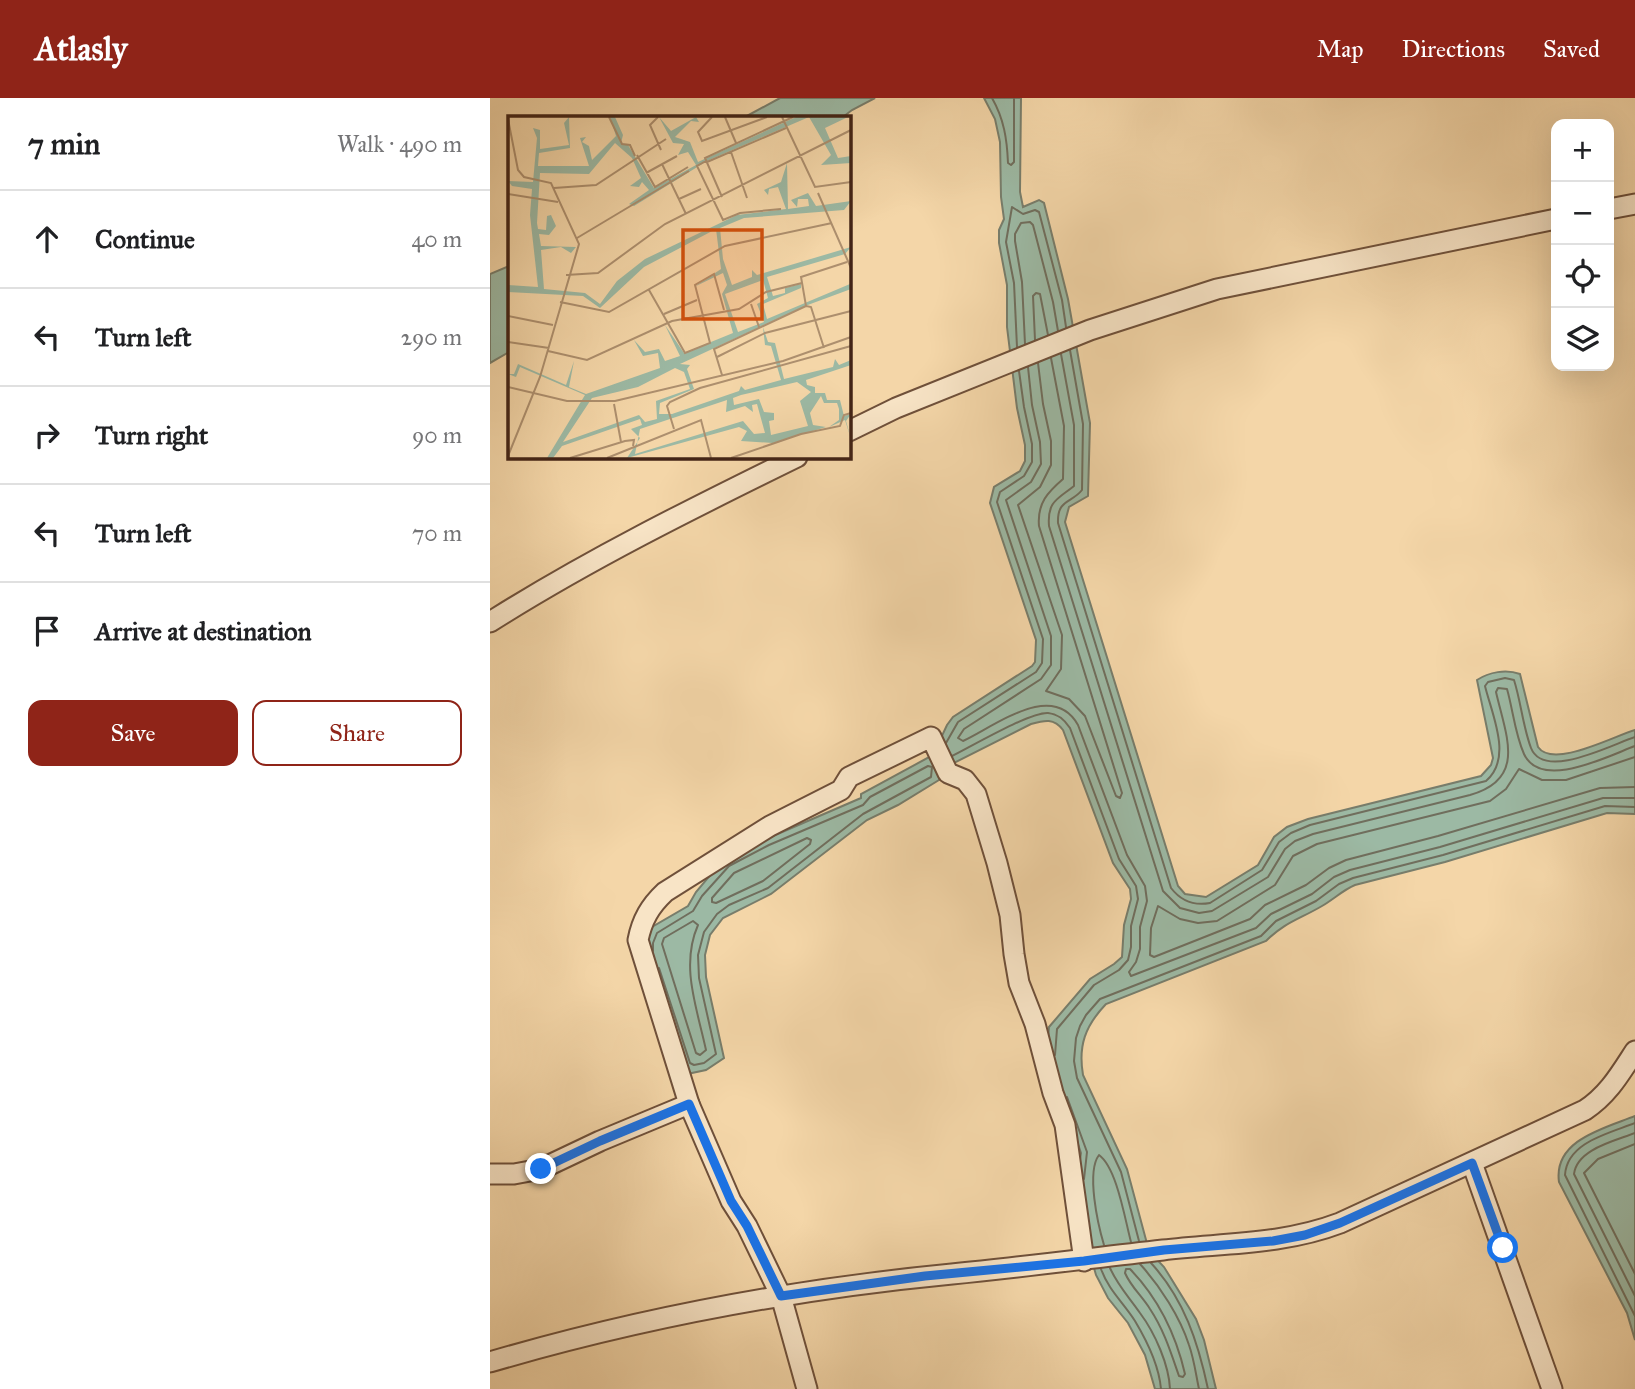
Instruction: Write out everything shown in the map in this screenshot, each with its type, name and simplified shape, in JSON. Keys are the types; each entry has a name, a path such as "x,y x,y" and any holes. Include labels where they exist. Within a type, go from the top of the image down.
{"street":[{"path":"1614,208 1635,204"},
{"path":"850,430 895,408 1090,330 1230,286 1551,220"},
{"path":"490,622 551,584 685,512 795,458"},
{"path":"807,1389 781,1296 747,1226 731,1201 689,1104 638,940 640,928 650,908 665,892 687,877 770,826 841,790 849,777 931,737 948,773 965,780 976,794 998,863 1010,915 1020,983 1035,1024 1052,1093 1065,1125 1086,1261"},
{"path":"490,1362 605,1332 781,1296 925,1276 1273,1241 1305,1235 1340,1223 1574,1116 1595,1103 1614,1083 1635,1051"},
{"path":"490,1174 514,1174 541,1169 689,1104"},
{"path":"1472,1163 1552,1389"}],"water":[{"path":"780,98 875,98 844,116 747,116"},
{"path":"984,98 1021,98 1020,192 1023,207 1039,200 1044,203 1068,299 1090,423 1088,496 1069,507 1065,522 1178,886 1185,894 1206,897 1258,865 1274,837 1287,827 1308,819 1481,776 1491,765 1493,758 1477,680 1487,675 1498,672 1520,674 1538,747 1546,753 1570,753 1635,730 1635,814 1607,813 1445,862 1355,885 1286,925 1266,941 1106,1004 1093,1020 1083,1046 1083,1075 1127,1169 1149,1251 1164,1267 1196,1319 1216,1389 1155,1389 1145,1355 1128,1323 1108,1298 1096,1275 1087,1243 1077,1179 1081,1153 1047,1052 1049,1027 1090,979 1122,957 1124,925 1131,899 1130,889 1113,863 1063,730 1056,723 1045,721 1031,724 940,770 939,780 867,820 771,894 723,918 710,935 705,955 706,977 724,1058 706,1070 687,1074 646,954 652,927 688,906 717,867 766,839 861,798 861,794 933,755 953,717 1035,662 1036,640 990,503 994,487 1020,471 1025,461 1025,445 1017,408 1007,327 1007,285 999,243 999,230 1004,219 1000,142 995,119"},
{"path":"508,266 508,353 490,363 490,274"},
{"path":"1635,1116 1635,1340 1627,1313 1559,1182 1559,1168 1572,1146 1596,1131"}],"route":[{"path":"541,1169 689,1104 731,1201 747,1226 781,1296 925,1276 1273,1241 1305,1235 1340,1223 1472,1163 1503,1248"}]}
